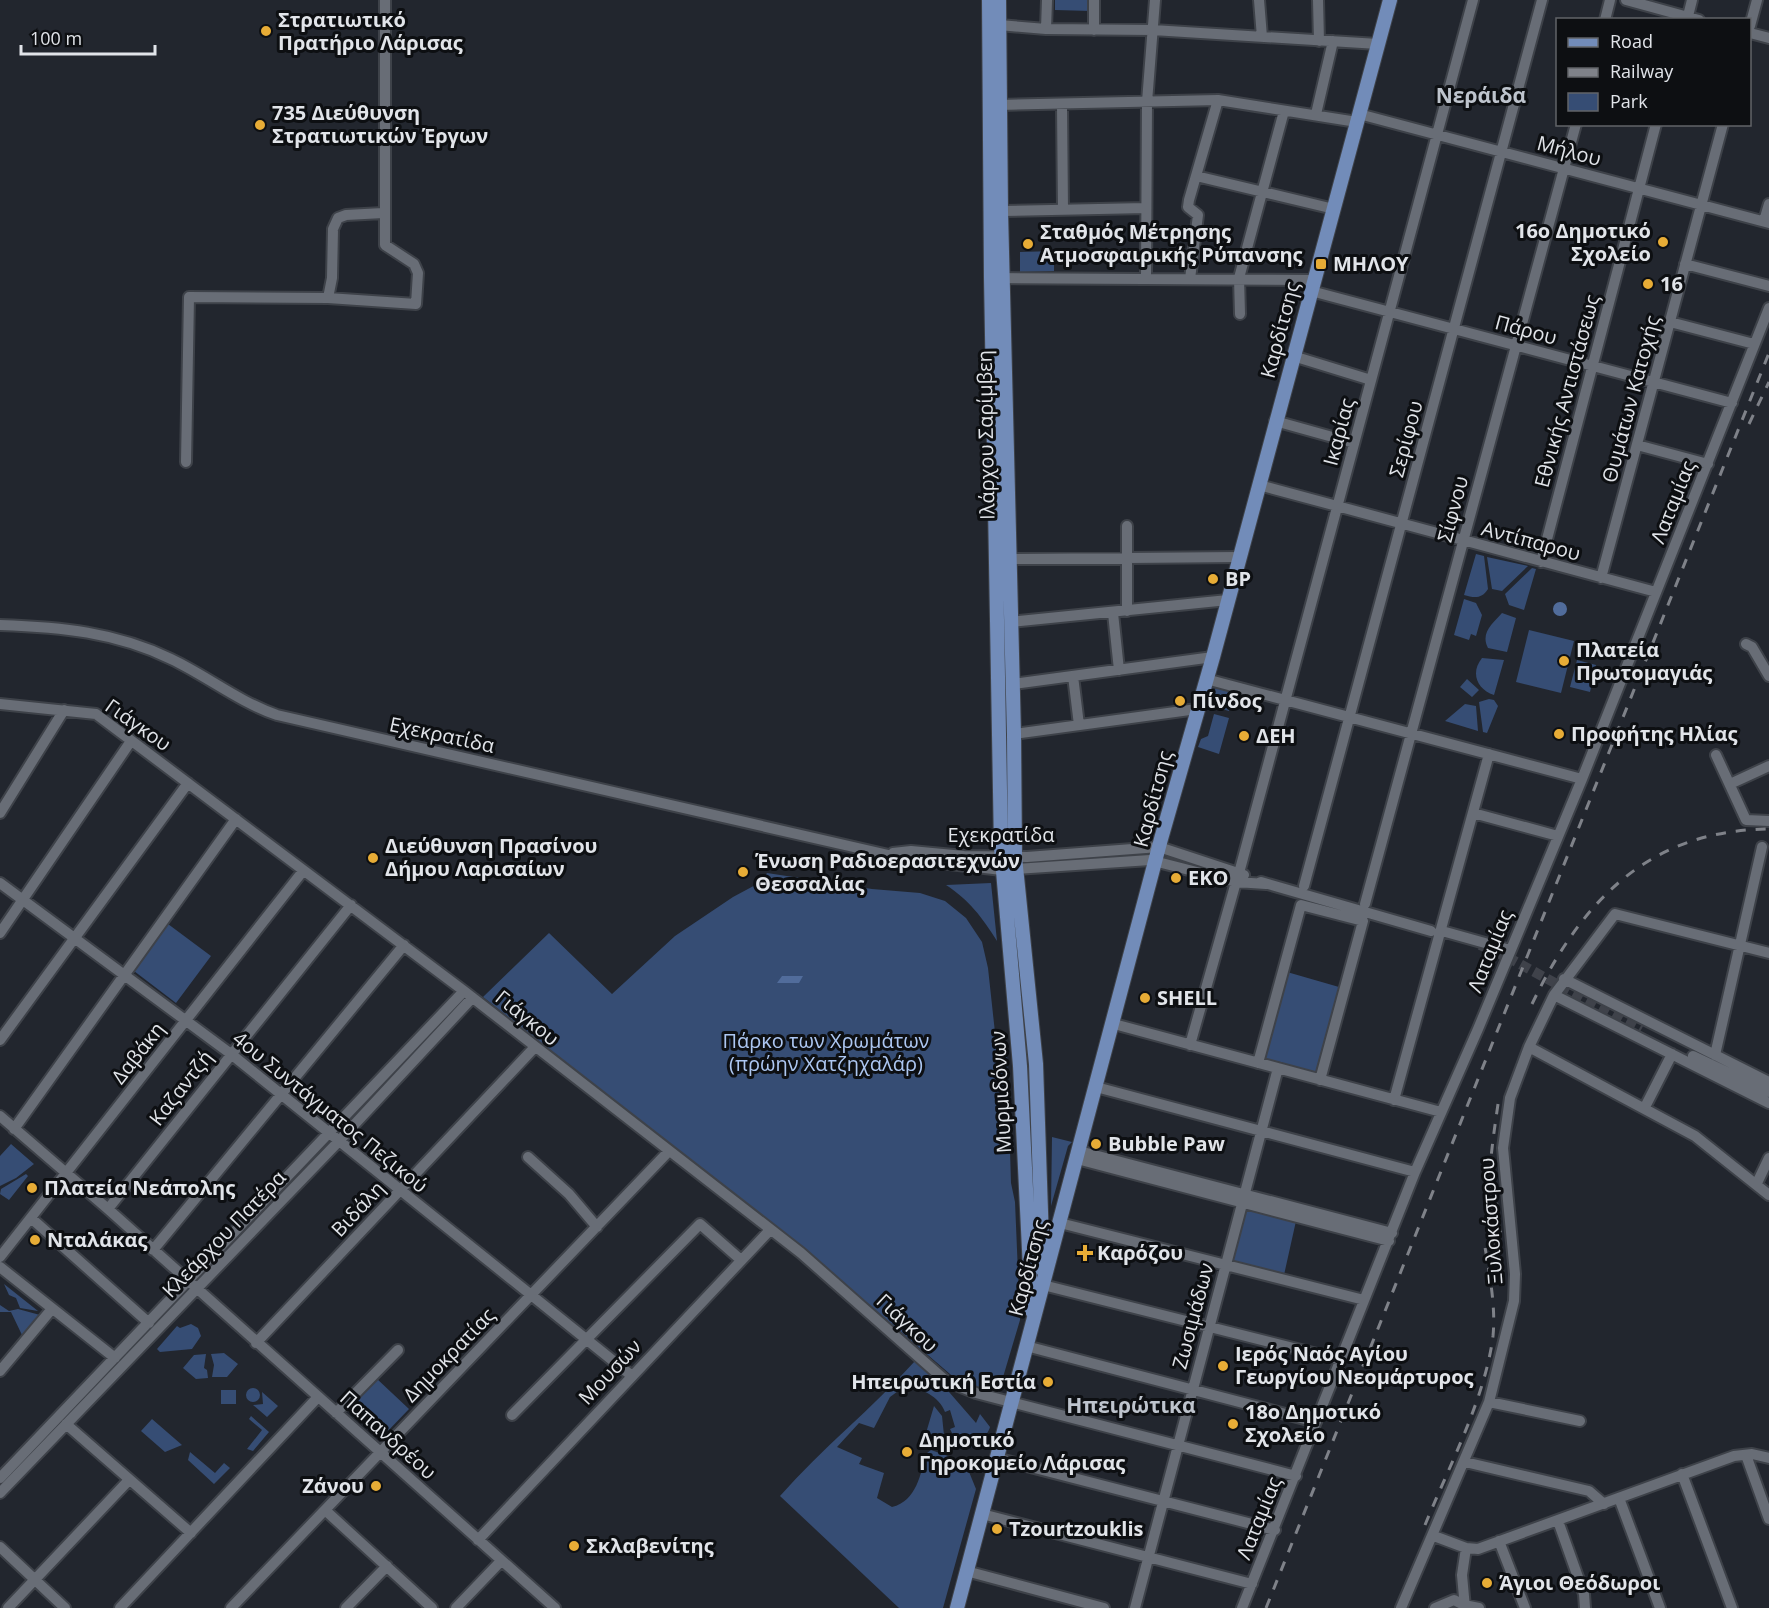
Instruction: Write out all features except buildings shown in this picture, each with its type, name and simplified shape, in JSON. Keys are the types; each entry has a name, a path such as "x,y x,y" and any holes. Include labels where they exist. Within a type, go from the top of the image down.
{"main road":[{"name":"Ιλάρχου Σαρίμβεη","path":"989,0 997,278 1008,863"},
{"name":"Ιλάρχου Σαρίμβεη","path":"999,0 1001,211 997,278 1014,734 1008,863"},
{"name":"Καρδίτσης","path":"957,1608 1197,709 1390,0"},
{"name":"Μυρμιδόνων","path":"1008,863 1036,1064 1043,1285"},
{"name":"Μυρμιδόνων","path":"1008,863 1032,1325"}],"street":[{"path":"186,462 189,297 328,298 416,304 418,273 414,264 385,245 383,213 385,0"},
{"path":"1046,29 1047,0"},
{"path":"1094,0 1094,30"},
{"path":"1146,278 1147,102 1155,0"},
{"path":"1259,0 1262,37"},
{"path":"1318,0 1319,41"},
{"name":"Ικαρίας","path":"1190,1045 1238,878 1473,0"},
{"name":"Σερίφου","path":"1304,886 1542,0"},
{"path":"1606,18 1610,0"},
{"path":"1626,0 1687,18 1692,0"},
{"path":"1751,19 1756,0"},
{"path":"999,25 1046,29 1153,30 1378,44"},
{"path":"1751,34 1769,38"},
{"path":"1316,114 1333,41"},
{"path":"1190,279 1198,214 1188,207 1218,100"},
{"name":"Μήλου","path":"999,105 1218,100 1284,111 1358,118 1437,135 1767,222"},
{"path":"1062,105 1063,210"},
{"path":"1240,314 1239,278 1284,111"},
{"name":"Σίφνου","path":"1365,904 1575,126"},
{"name":"Εθνικής Αντιστάσεως","path":"1541,562 1655,126"},
{"name":"Θυμάτων Κατοχής","path":"1601,578 1722,126"},
{"path":"1196,176 1334,209"},
{"path":"1767,222 1769,204"},
{"path":"1001,211 1146,208"},
{"path":"328,298 332,278 333,229 338,218 346,215 383,213"},
{"path":"1685,264 1769,286"},
{"name":"Πάρου","path":"997,278 1239,278 1312,286 1389,312 1732,403"},
{"name":"Λαταμίας","path":"1242,1608 1275,1530 1415,1172 1582,779 1769,308"},
{"path":"1670,322 1754,344"},
{"path":"1293,356 1371,380"},
{"path":"1275,421 1354,443"},
{"path":"1637,445 1708,464"},
{"name":"Αντίπαρου","path":"1259,485 1656,592"},
{"path":"1127,526 1127,611"},
{"path":"1009,559 1126,560 1239,557"},
{"path":"1010,622 1228,600"},
{"path":"1113,613 1119,670"},
{"name":"Εχεκρατίδα","path":"0,625 93,632 127,641 170,658 248,703 277,715 906,859 1008,863 1158,854 1238,878 1510,950"},
{"path":"1746,644 1752,647 1769,676"},
{"path":"1013,684 1213,657"},
{"path":"1073,676 1079,725"},
{"path":"1206,679 1582,779"},
{"name":"Γιάγκου","path":"0,704 96,714 404,945 801,1253 946,1381 962,1389 1296,1476"},
{"path":"1014,734 1197,709"},
{"path":"0,813 52,734 64,710"},
{"path":"0,933 131,741"},
{"path":"1394,1100 1436,931 1489,754"},
{"path":"1716,755 1746,820 1769,821"},
{"path":"1730,784 1769,766"},
{"path":"0,1040 188,783"},
{"path":"1473,813 1558,836"},
{"path":"14,1129 236,819"},
{"path":"1715,1055 1762,847"},
{"name":"Δαβάκη","path":"0,1257 303,871"},
{"name":"4ου Συντάγματος Πεζικού","path":"0,883 231,1054 632,1376"},
{"path":"1258,1063 1300,904 1363,921 1320,1080"},
{"name":"Καζαντζή","path":"108,1209 351,905"},
{"name":"Ξυλοκάστρου","path":"1401,1608 1434,1536 1489,1401 1515,1291 1503,1155 1505,1119 1529,1047 1554,995 1615,914 1739,945"},
{"path":"153,1250 404,945"},
{"path":"1739,945 1769,953"},
{"path":"1564,979 1769,1082"},
{"name":"Κλεάρχου Πατέρα","path":"0,1493 192,1285 335,1137 468,994"},
{"path":"1554,995 1769,1103"},
{"path":"1114,1024 1441,1112"},
{"path":"1641,1030 1769,1092"},
{"path":"1529,1047 1695,1136 1757,1183 1769,1195"},
{"name":"Βιδάλη","path":"256,1343 534,1048"},
{"path":"1644,1107 1672,1053"},
{"name":"Ζωσιμάδων","path":"1135,1608 1278,1068"},
{"path":"1096,1087 1415,1172"},
{"name":"Παπανδρέου","path":"0,1116 108,1209 555,1608"},
{"name":"Δημοκρατίας","path":"231,1608 668,1152"},
{"path":"1078,1155 1391,1237"},
{"path":"528,1157 569,1194 597,1227"},
{"path":"1757,1183 1769,1158"},
{"path":"31,1218 149,1323"},
{"path":"1060,1223 1364,1300"},
{"path":"512,1415 700,1224 741,1260"},
{"name":"Μουσών","path":"478,1540 770,1230"},
{"path":"0,1267 51,1310 115,1358"},
{"name":"Κλεάρχου Πατέρα","path":"0,1478 149,1323 192,1285"},
{"path":"1043,1285 1341,1360"},
{"path":"0,1371 51,1310"},
{"path":"1026,1346 1316,1422"},
{"path":"336,1413 398,1350"},
{"path":"120,1608 318,1397"},
{"path":"1489,1401 1581,1421"},
{"path":"66,1424 192,1533"},
{"path":"1749,1455 1769,1519"},
{"path":"1434,1536 1466,1548 1478,1549 1734,1456 1749,1455 1769,1458"},
{"path":"996,1458 1275,1530"},
{"path":"1465,1462 1589,1491 1604,1504"},
{"path":"1682,1474 1732,1608"},
{"path":"8,1608 129,1480"},
{"path":"1619,1498 1660,1608"},
{"path":"325,1510 432,1608"},
{"path":"982,1514 1252,1584"},
{"path":"1558,1521 1584,1594 1585,1608"},
{"path":"1499,1541 1525,1608"},
{"path":"0,1547 65,1608"},
{"path":"1465,1607 1462,1575 1466,1548"},
{"path":"456,1608 501,1561"},
{"path":"346,1608 387,1566"},
{"path":"966,1571 1104,1608"},
{"path":"1435,1608 1454,1599 1465,1607 1479,1608"}],"green space":[{"path":"1055,0 1091,0 1091,11 1055,10"},
{"path":"1054,251 1054,271 1020,272 1020,252"},
{"path":"1476,554 1484,556 1488,589 1483,595 1474,597 1464,595"},
{"path":"1487,557 1528,566 1502,591 1492,589"},
{"path":"1532,568 1536,569 1524,610 1509,605 1505,594"},
{"path":"1464,599 1476,603 1482,615 1476,636 1471,634 1469,640 1454,635"},
{"path":"1502,613 1516,618 1507,652 1488,648 1486,643 1489,629"},
{"path":"1529,630 1574,641 1561,693 1516,682"},
{"path":"1482,658 1504,660 1494,695 1483,689 1477,680 1476,669"},
{"path":"1577,660 1596,665 1590,692 1570,687"},
{"path":"1467,679 1479,690 1472,697 1460,687"},
{"path":"1216,686 1251,696 1250,701 1234,696 1229,711 1211,706"},
{"path":"1494,700 1498,706 1487,733 1483,732 1479,702"},
{"path":"1465,704 1476,706 1478,731 1445,721"},
{"path":"1214,714 1229,718 1219,754 1198,747 1201,739 1208,736"},
{"name":"Πάρκο των Χρωμάτων (πρώην Χατζηχαλάρ)","path":"767,873 872,889 920,893 945,901 966,918 982,942 988,968 997,1051 1007,1053 1011,1183 1015,1202 1020,1320 998,1394 972,1389 957,1380 817,1260 483,997 549,933 612,994 675,936 733,897 761,882"},
{"path":"991,883 997,941 974,910 946,885"},
{"path":"168,924 211,956 176,1003 134,971"},
{"path":"1287,972 1339,987 1315,1074 1262,1060"},
{"path":"1052,1137 1072,1142 1068,1146 1051,1206"},
{"path":"11,1144 34,1164 16,1178 0,1186 0,1156"},
{"path":"26,1174 28,1176 9,1200 0,1194 1,1189"},
{"path":"1246,1208 1296,1221 1284,1275 1230,1263"},
{"path":"4,1284 38,1311 20,1308 16,1298 9,1295"},
{"path":"0,1305 9,1311 18,1309 40,1315 22,1335 11,1312 0,1312"},
{"path":"191,1324 198,1328 201,1336 192,1349 160,1352 157,1349 177,1326 180,1328"},
{"path":"224,1353 238,1364 227,1377 212,1377 214,1365 211,1354"},
{"path":"206,1354 204,1368 207,1370 208,1378 196,1379 183,1368 194,1355"},
{"path":"915,1361 936,1377 976,1423 980,1414 990,1427 982,1440 974,1446 960,1449 950,1429 955,1427 950,1410 945,1412 938,1401 929,1394 905,1386 890,1397 874,1428 859,1423 837,1447 862,1458 859,1464 884,1473 877,1498 892,1507 900,1504 912,1493 927,1453 931,1450 965,1462 976,1489 943,1608 899,1608 780,1496"},
{"path":"376,1378 409,1409 385,1434 353,1404"},
{"path":"250,1388 256,1388 260,1395 256,1402 250,1402 246,1398 246,1392"},
{"path":"221,1390 236,1390 236,1404 221,1404"},
{"path":"262,1392 278,1406 267,1417 253,1405 263,1404"},
{"path":"934,1406 942,1416 945,1445 931,1441 926,1433"},
{"path":"251,1416 269,1432 253,1451 247,1449 262,1430 249,1419"},
{"path":"152,1419 182,1445 165,1452 141,1431"},
{"path":"190,1452 215,1473 224,1463 230,1468 214,1484 188,1460"}],"shaded area":[{"path":"1560,602 1565,604 1567,609 1565,614 1560,616 1555,614 1553,609 1555,604"},
{"path":"782,976 803,976 799,983 777,983"}],"tunnel":[{"path":"1480,945 1509,958 1641,1030"}],"railway":[{"path":"1266,1608 1769,353"},
{"path":"1749,424 1769,382"},
{"path":"1532,1004 1551,967 1573,934 1597,904 1624,879 1654,858 1688,842 1726,833 1769,829"},
{"path":"1498,1104 1489,1193 1493,1235 1506,1281"},
{"path":"1494,1183 1501,1237"},
{"path":"1425,1525 1474,1408 1489,1360 1494,1312 1484,1241"}],"place":[{"name":"Στρατιωτικό Πρατήριο Λάρισας","path":"266,31"},
{"name":"735 Διεύθυνση Στρατιωτικών Έργων","path":"260,125"},
{"name":"16o Δημοτικό Σχολείο","path":"1663,242"},
{"name":"Σταθμός Μέτρησης Ατμοσφαιρικής Ρύπανσης","path":"1028,244"},
{"name":"ΜΗΛΟΥ","path":"1321,264"},
{"name":"16","path":"1648,284"},
{"name":"BP","path":"1213,579"},
{"name":"Πλατεία Πρωτομαγιάς","path":"1564,661"},
{"name":"Πίνδος","path":"1180,701"},
{"name":"Προφήτης Ηλίας","path":"1559,734"},
{"name":"ΔΕΗ","path":"1244,736"},
{"name":"Διεύθυνση Πρασίνου Δήμου Λαρισαίων","path":"373,858"},
{"name":"Ένωση Ραδιοερασιτεχνών Θεσσαλίας","path":"743,872"},
{"name":"EKO","path":"1176,878"},
{"name":"SHELL","path":"1145,998"},
{"name":"Bubble Paw","path":"1096,1144"},
{"name":"Πλατεία Νεάπολης","path":"32,1188"},
{"name":"Νταλάκας","path":"35,1240"},
{"name":"Καρόζου","path":"1085,1253"},
{"name":"Ιερός Ναός Αγίου Γεωργίου Νεομάρτυρος","path":"1223,1366"},
{"name":"Ηπειρωτική Εστία","path":"1048,1382"},
{"name":"18ο Δημοτικό Σχολείο","path":"1233,1424"},
{"name":"Δημοτικό Γηροκομείο Λάρισας","path":"907,1452"},
{"name":"Ζάνου","path":"376,1486"},
{"name":"Tzourtzouklis","path":"997,1529"},
{"name":"Σκλαβενίτης","path":"574,1546"},
{"name":"Άγιοι Θεόδωροι","path":"1487,1583"}],"district":[{"name":"Νεράιδα","path":"1481,96"},
{"name":"Ηπειρώτικα","path":"1131,1406"}]}
